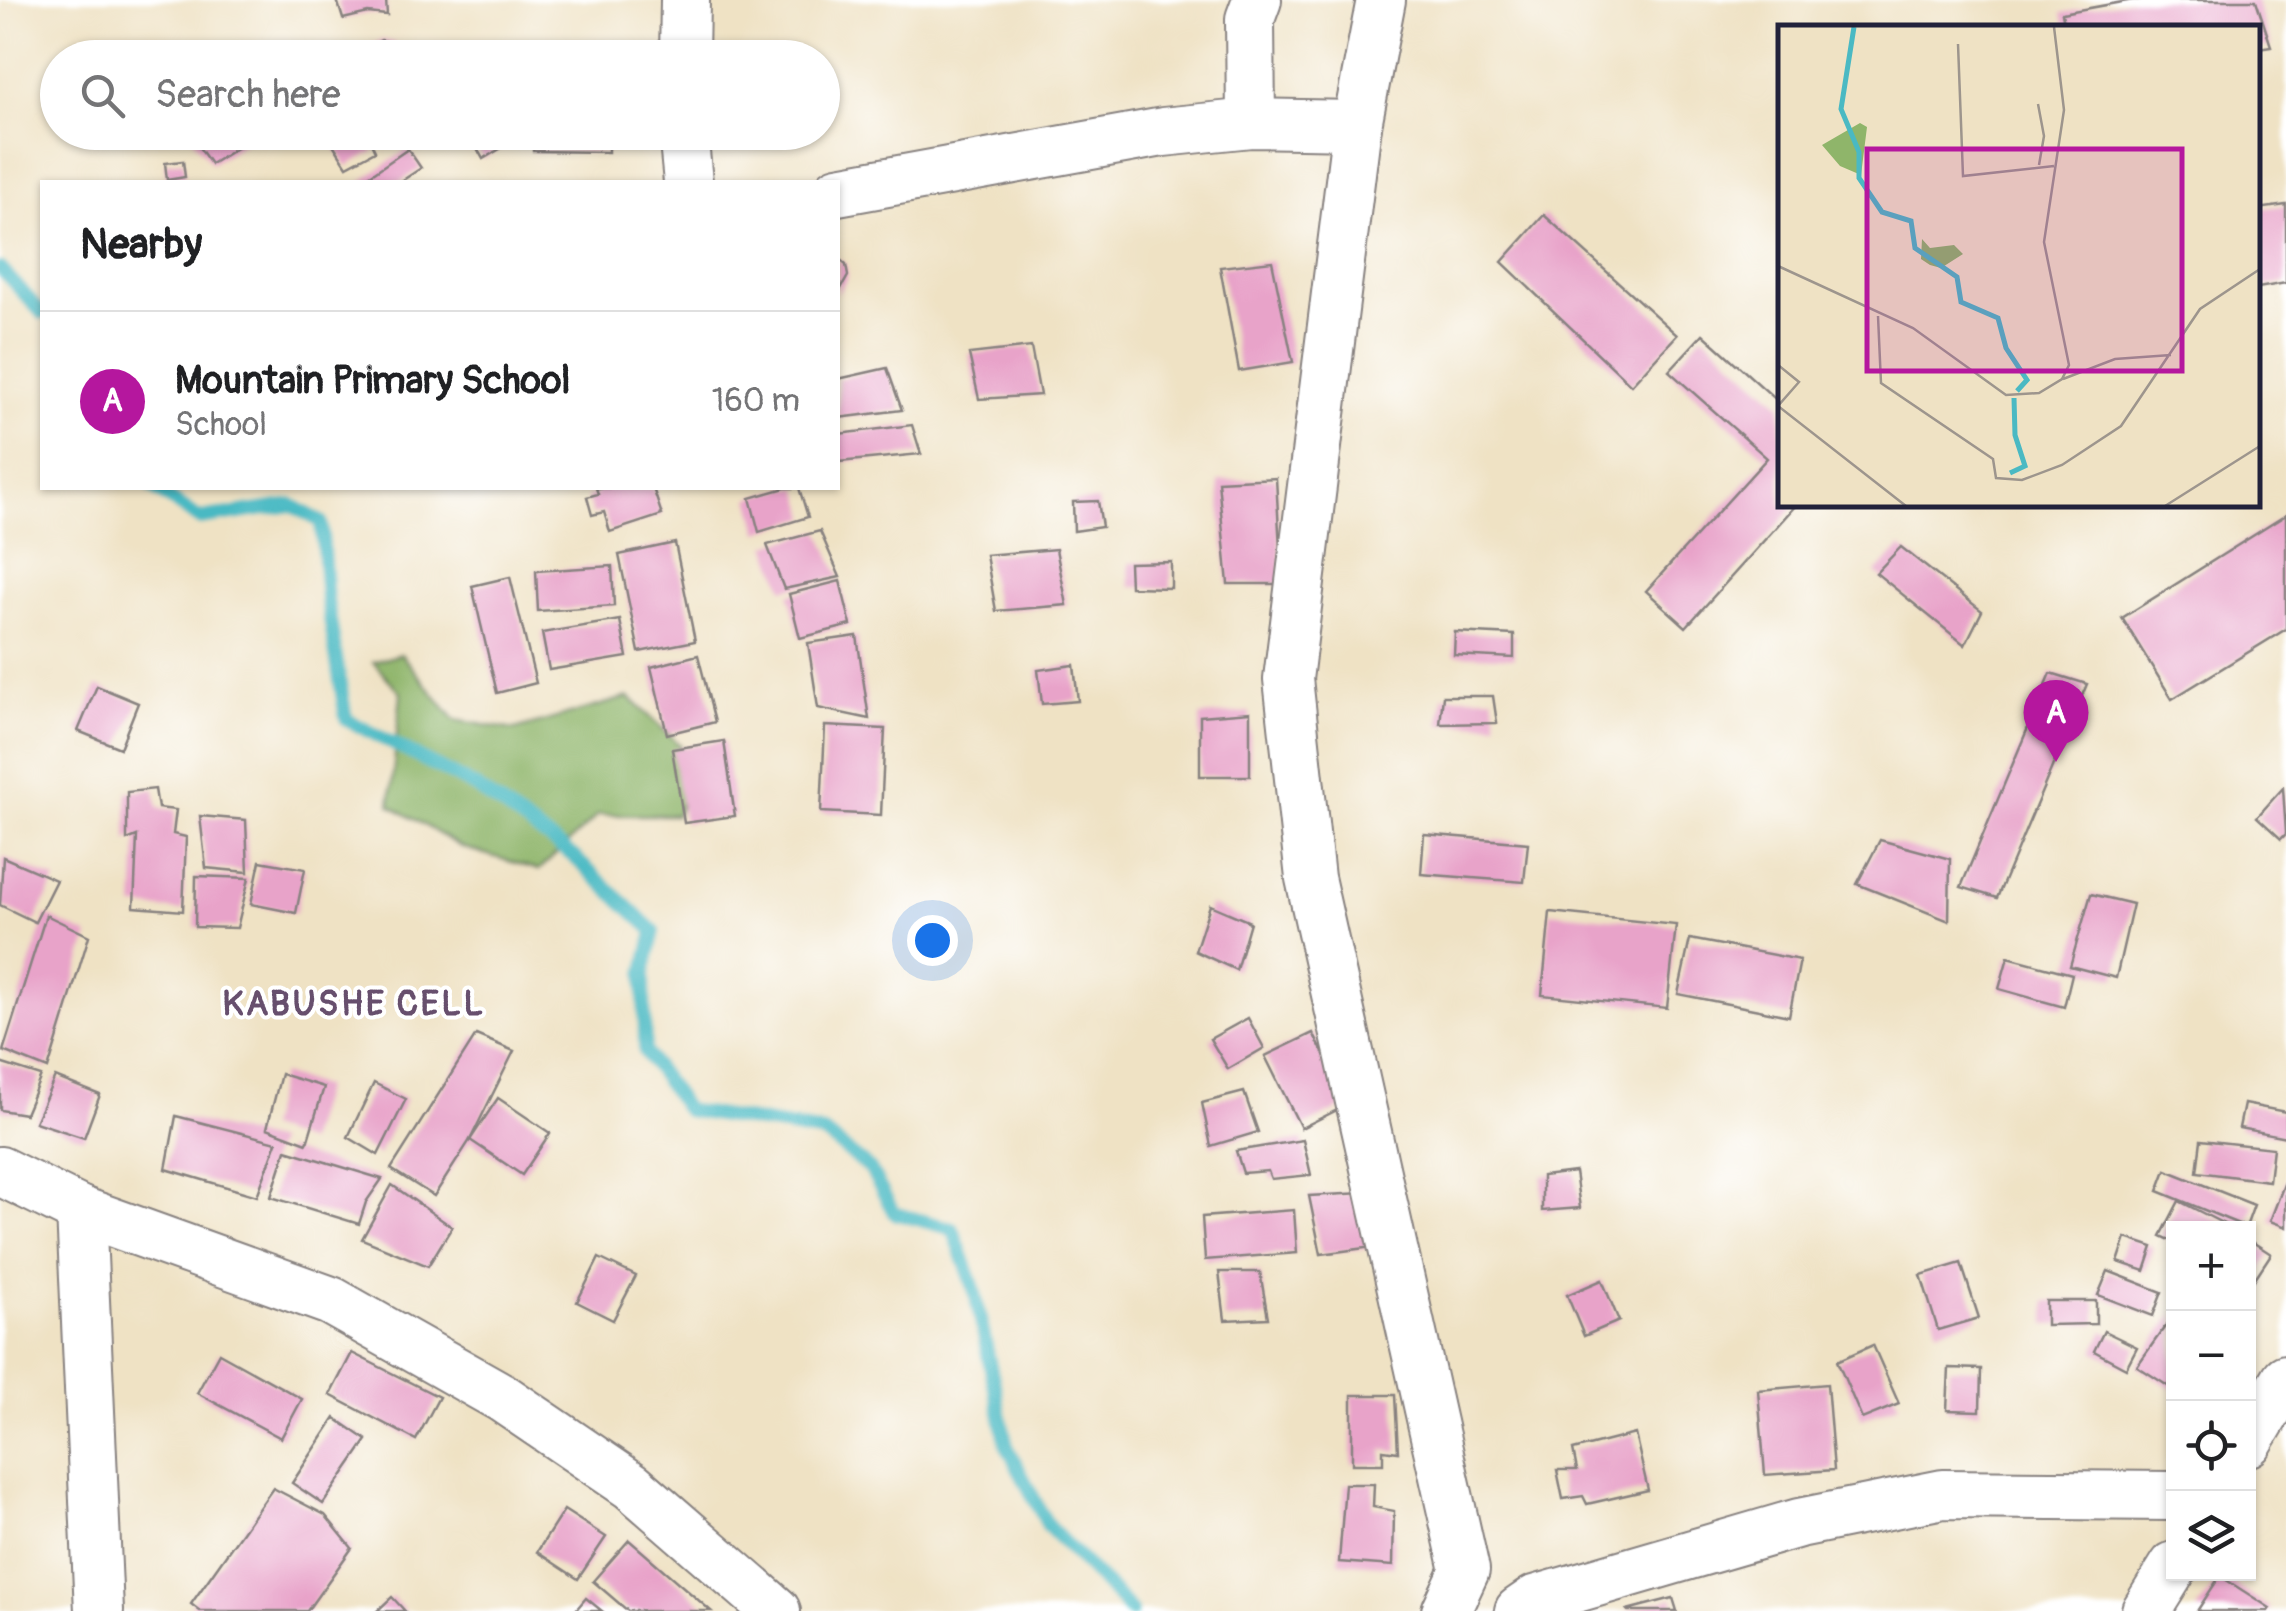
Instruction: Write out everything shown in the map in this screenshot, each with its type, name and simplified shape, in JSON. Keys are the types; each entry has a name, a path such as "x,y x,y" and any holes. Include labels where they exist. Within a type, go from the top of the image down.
{"street":[{"path":"684,0 684,40"},
{"path":"1251,123 1250,20 1257,0"},
{"path":"1381,0 1357,126 1288,679 1310,878 1456,1591 1527,1605 1800,1523 1944,1494 2166,1496"},
{"path":"840,191 1163,132 1251,123 1357,126"},
{"path":"685,150 688,180"},
{"path":"0,1171 81,1211 331,1301 501,1397 632,1486 776,1611"},
{"path":"81,1211 99,1611"},
{"path":"2256,1429 2286,1379"},
{"path":"2146,1611 2166,1579"}],"green space":[{"path":"401,654 455,720 515,730 629,697 700,764 676,815 598,815 539,870 461,847 390,805 401,693 373,662"}],"building":[{"path":"337,0 386,0 387,15 368,13 343,19"},
{"path":"2133,0 2256,0 2271,46 2261,48 2261,25 2064,25 2062,13"},
{"path":"201,150 233,150 211,164"},
{"path":"337,150 375,150 375,151 347,166"},
{"path":"407,150 421,168 403,180 363,180"},
{"path":"478,150 498,150 483,159"},
{"path":"608,150 608,152 533,151"},
{"path":"183,161 185,177 167,180 165,163"},
{"path":"2286,205 2286,283 2261,287 2261,209"},
{"path":"1544,215 1677,335 1631,385 1502,262"},
{"path":"840,260 846,265 848,276 840,290"},
{"path":"1272,261 1293,362 1239,371 1220,267"},
{"path":"1703,334 1778,401 1778,508 1793,508 1686,627 1646,591 1767,458 1669,371"},
{"path":"1031,347 1040,395 979,399 969,354"},
{"path":"887,368 902,410 840,418 840,379"},
{"path":"912,425 921,454 840,462 840,434"},
{"path":"1276,478 1282,584 1228,584 1218,481"},
{"path":"597,490 654,490 662,515 610,532 604,512 592,515 587,497 598,494"},
{"path":"778,490 800,490 808,517 759,532 750,498"},
{"path":"1098,501 1102,527 1074,531 1073,502"},
{"path":"2286,515 2286,629 2172,699 2122,618"},
{"path":"820,531 840,577 784,589 767,545"},
{"path":"675,543 695,641 639,652 619,555"},
{"path":"1901,547 1982,611 1965,645 1876,573"},
{"path":"1056,549 1067,605 996,611 986,555"},
{"path":"1171,562 1171,588 1130,587 1129,563"},
{"path":"612,566 614,606 538,611 536,571"},
{"path":"510,577 536,683 497,693 472,586"},
{"path":"840,581 851,625 800,638 789,594"},
{"path":"620,620 627,657 549,670 542,633"},
{"path":"1455,632 1514,635 1514,658 1454,655"},
{"path":"857,636 869,719 818,708 808,643"},
{"path":"698,655 715,722 667,734 651,667"},
{"path":"1074,665 1078,701 1042,704 1038,670"},
{"path":"2051,673 2087,684 1997,898 1961,887"},
{"path":"97,686 138,703 120,748 78,731"},
{"path":"1443,696 1493,696 1497,723 1440,724"},
{"path":"1250,712 1250,776 1200,776 1200,716"},
{"path":"825,726 885,729 881,815 821,812"},
{"path":"724,741 735,816 684,823 672,749"},
{"path":"2283,788 2286,834 2281,839 2257,817"},
{"path":"155,789 158,808 176,810 173,834 186,837 183,911 134,907 137,836 127,840 127,792"},
{"path":"200,816 246,820 248,872 206,868"},
{"path":"1424,834 1528,843 1524,882 1421,874"},
{"path":"1880,840 1950,859 1949,921 1857,884"},
{"path":"3,857 56,880 35,922 0,905"},
{"path":"260,861 305,869 296,913 251,904"},
{"path":"196,876 249,878 237,928 195,927"},
{"path":"2091,894 2133,904 2116,978 2070,966"},
{"path":"1210,905 1250,922 1236,970 1195,951"},
{"path":"1550,912 1676,925 1667,1008 1542,995"},
{"path":"46,915 89,936 48,1069 3,1051"},
{"path":"1690,939 1800,960 1789,1016 1678,994"},
{"path":"2008,957 2072,974 2064,1007 1999,989"},
{"path":"1248,1018 1264,1048 1228,1069 1210,1039"},
{"path":"1313,1033 1349,1104 1301,1128 1265,1056"},
{"path":"476,1035 514,1051 470,1140 434,1196 391,1169"},
{"path":"0,1063 41,1076 25,1114 0,1110"},
{"path":"281,1074 324,1087 307,1143 267,1128"},
{"path":"55,1077 100,1095 84,1138 35,1122"},
{"path":"374,1083 406,1099 378,1155 348,1137"},
{"path":"1244,1092 1258,1132 1211,1146 1202,1103"},
{"path":"498,1098 550,1133 522,1175 470,1140"},
{"path":"2244,1104 2286,1112 2286,1137 2239,1128"},
{"path":"176,1116 277,1142 257,1196 166,1169"},
{"path":"1303,1140 1311,1175 1271,1179 1268,1171 1243,1173 1236,1151"},
{"path":"2201,1140 2273,1148 2269,1181 2197,1172"},
{"path":"286,1150 382,1179 366,1202 359,1224 271,1197"},
{"path":"2166,1170 2254,1205 2248,1221 2231,1221 2158,1191"},
{"path":"1575,1172 1580,1208 1542,1211 1542,1176"},
{"path":"2286,1179 2286,1227 2270,1221"},
{"path":"392,1185 452,1227 428,1266 362,1239"},
{"path":"1363,1193 1373,1247 1321,1254 1309,1196"},
{"path":"2179,1201 2218,1221 2169,1221"},
{"path":"1294,1210 1297,1253 1205,1260 1202,1217"},
{"path":"2126,1238 2153,1247 2145,1271 2118,1262"},
{"path":"2256,1244 2271,1254 2256,1277"},
{"path":"599,1258 636,1276 613,1320 577,1302"},
{"path":"1961,1263 1979,1318 1938,1330 1921,1275"},
{"path":"2108,1271 2162,1292 2153,1316 2098,1295"},
{"path":"1219,1272 1260,1272 1268,1318 1225,1320"},
{"path":"1602,1280 1619,1321 1584,1336 1567,1295"},
{"path":"2046,1301 2096,1301 2096,1324 2046,1325"},
{"path":"2166,1325 2166,1385 2137,1366"},
{"path":"2104,1331 2137,1347 2126,1368 2094,1351"},
{"path":"1873,1345 1899,1404 1862,1419 1837,1361"},
{"path":"219,1353 302,1399 281,1438 197,1393"},
{"path":"352,1353 439,1397 416,1440 330,1395"},
{"path":"1949,1368 1981,1369 1980,1411 1947,1410"},
{"path":"1827,1384 1834,1470 1765,1475 1758,1390"},
{"path":"1352,1395 1395,1395 1398,1452 1383,1450 1383,1464 1352,1464"},
{"path":"335,1418 367,1440 323,1504 292,1483"},
{"path":"1635,1434 1648,1490 1587,1504 1583,1496 1563,1499 1557,1470 1577,1470 1573,1450"},
{"path":"1345,1484 1374,1484 1373,1507 1394,1511 1393,1566 1339,1562"},
{"path":"273,1488 325,1515 352,1548 307,1611 200,1611 191,1604"},
{"path":"564,1510 606,1537 578,1579 537,1552"},
{"path":"629,1540 711,1611 628,1611 593,1581"},
{"path":"2217,1581 2228,1581 2270,1608 2268,1611 2197,1611"},
{"path":"392,1597 405,1611 377,1611"},
{"path":"586,1598 602,1611 575,1611"},
{"path":"1673,1598 1677,1611 1627,1610"}],"waterway":[{"path":"0,268 40,311"},
{"path":"156,490 200,519 292,505 321,522 327,600 346,719 475,787 573,856 654,931 644,974 645,1052 686,1110 824,1133 870,1169 894,1213 953,1229 974,1288 1007,1446 1048,1526 1131,1611"}],"place":[{"name":"Mountain Primary School","path":"2056,762"}],"district":[{"name":"KABUSHE CELL","path":"354,1004"}]}
